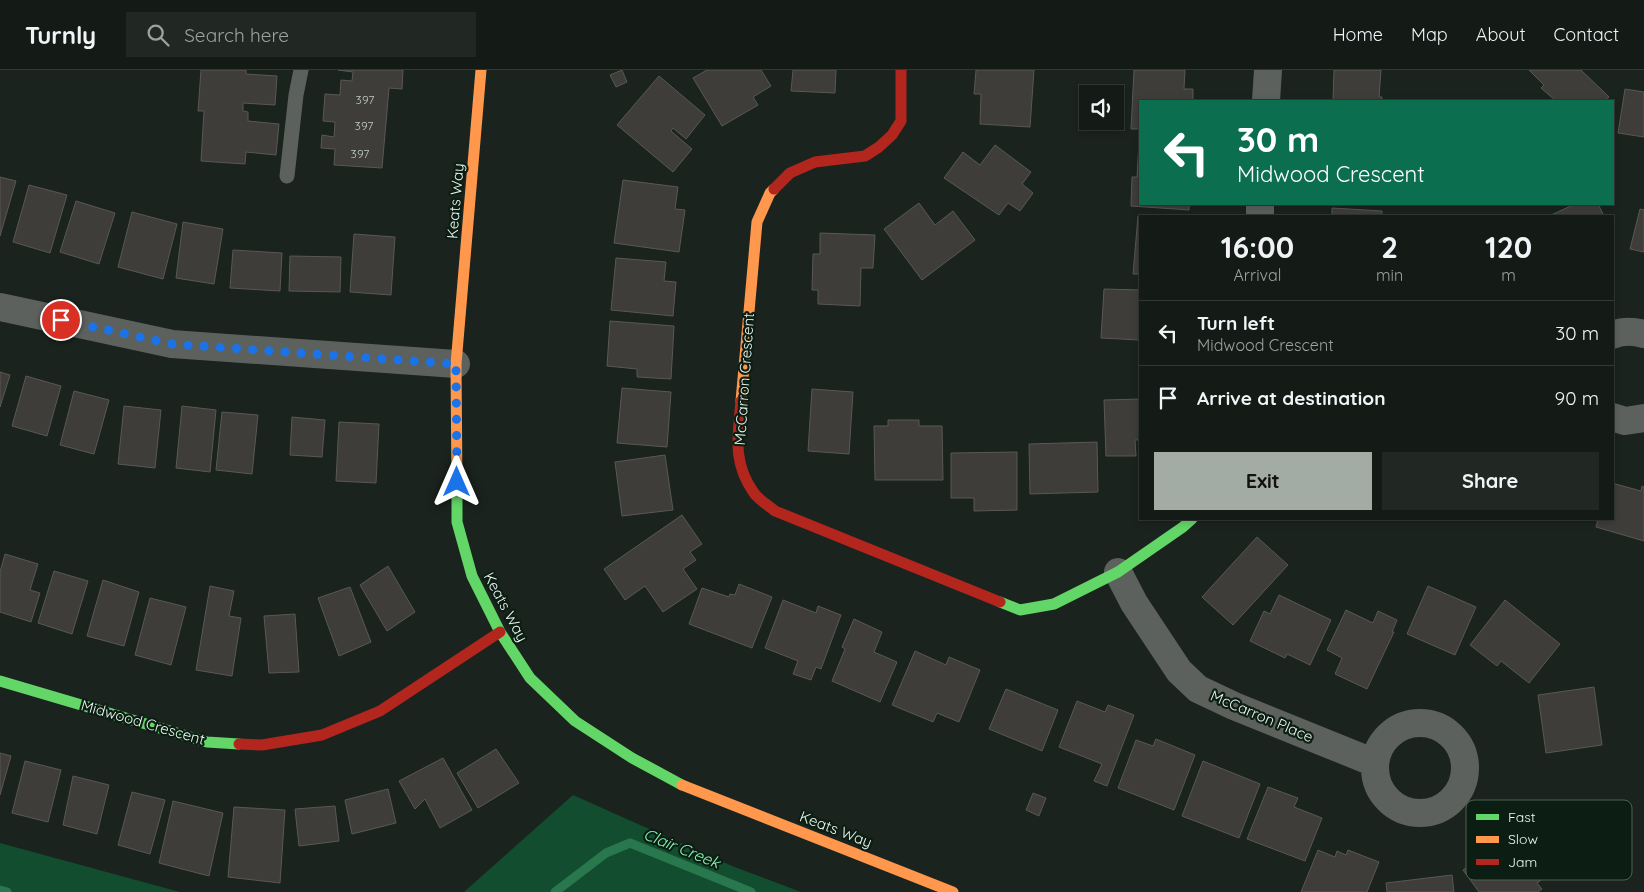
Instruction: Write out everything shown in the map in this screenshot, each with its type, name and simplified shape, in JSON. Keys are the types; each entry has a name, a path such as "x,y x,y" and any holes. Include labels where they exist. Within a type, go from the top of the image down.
{"street":[{"name":"Keats Way","path":"481,70 456,364 457,522 472,576 500,632 530,678 576,721 632,758 686,787 954,892"},
{"name":"McCarron Crescent","path":"901,70 901,121 892,135 865,156 815,162 790,173 770,193 757,222 737,445 741,471 755,494 775,511 1020,610 1054,604 1118,572 1184,527 1191,520"},
{"path":"1266,100 1268,70"},
{"path":"0,307 172,344 456,364"},
{"path":"1614,334 1620,332 1644,334"},
{"path":"1614,418 1625,421 1644,418"},
{"name":"McCarron Place","path":"1118,572 1134,603 1179,671 1198,689 1234,706 1375,762"},
{"name":"Midwood Crescent","path":"0,681 207,742 262,745 322,735 380,711 500,632"}],"lane":[{"path":"287,176 296,94 301,70"}],"green space":[{"path":"573,795 732,866 801,892 464,892"},
{"path":"0,843 180,892 0,892"}],"building":[{"path":"201,70 246,70 246,74 277,76 275,105 243,103 243,111 248,112 248,121 279,124 276,155 246,152 245,164 201,161 204,111 198,111"},
{"path":"338,70 403,70 402,89 389,88 382,168 334,165 335,149 321,148 322,135 334,137 335,122 323,121 325,94 340,95 341,80 352,81 353,72"},
{"path":"622,70 627,82 616,87 610,75"},
{"path":"707,70 761,70 771,86 753,97 758,105 722,126 693,78"},
{"path":"793,70 836,70 835,93 791,91"},
{"path":"976,70 1034,70 1030,127 980,124 981,94 974,94"},
{"path":"1134,70 1185,70 1184,89 1193,89 1193,100 1139,100 1139,129 1131,129"},
{"path":"1334,70 1381,70 1379,97 1382,97 1382,100 1333,100"},
{"path":"1529,70 1581,70 1609,97 1605,100 1555,100 1541,88 1544,85"},
{"path":"659,76 705,115 686,139 673,128 671,131 692,149 673,172 617,125"},
{"path":"1625,89 1644,92 1644,137 1618,133"},
{"path":"1139,142 1139,205 1189,205 1189,210 1131,206 1132,177 1137,177"},
{"path":"995,145 1031,172 1022,184 1033,193 1020,211 1008,203 999,215 944,178 963,152 980,165"},
{"path":"0,177 16,181 0,236"},
{"path":"623,180 678,187 675,209 685,210 679,252 614,243"},
{"path":"29,185 67,195 50,253 13,242"},
{"path":"76,201 115,213 99,264 60,252"},
{"path":"919,203 935,225 953,211 975,240 922,280 884,229"},
{"path":"1573,205 1598,205 1604,215 1551,215"},
{"path":"1332,208 1382,211 1382,215 1332,215"},
{"path":"1640,209 1644,210 1644,252 1630,249"},
{"path":"132,212 177,224 163,279 118,267"},
{"path":"1138,216 1139,274 1133,274"},
{"path":"183,222 223,229 214,284 176,278"},
{"path":"820,233 875,235 873,268 861,268 860,306 818,304 818,290 812,290 813,254 820,254"},
{"path":"354,234 395,237 391,295 350,292"},
{"path":"233,250 282,253 280,291 230,288"},
{"path":"290,256 341,257 340,292 289,291"},
{"path":"616,258 666,262 664,281 676,282 673,316 611,310"},
{"path":"1104,289 1139,290 1139,340 1101,338"},
{"path":"610,321 674,326 671,379 637,377 637,369 607,366"},
{"path":"0,372 10,375 0,407"},
{"path":"26,376 61,386 47,436 12,426"},
{"path":"622,388 671,392 667,447 617,443"},
{"path":"812,389 853,392 849,454 808,451"},
{"path":"74,391 109,400 94,454 60,445"},
{"path":"1139,399 1139,440 1135,440 1136,456 1106,456 1104,400"},
{"path":"124,406 161,410 155,468 118,464"},
{"path":"182,406 216,410 210,472 176,468"},
{"path":"222,412 258,415 252,474 216,470"},
{"path":"292,417 325,420 322,457 290,455"},
{"path":"888,420 919,420 919,426 942,426 943,480 875,480 874,426 888,426"},
{"path":"339,422 379,424 376,483 336,481"},
{"path":"1097,442 1098,492 1030,494 1029,444"},
{"path":"1017,452 1017,510 974,511 974,498 951,498 951,453"},
{"path":"665,455 673,510 622,516 615,462"},
{"path":"1614,484 1641,491 1642,486 1644,487 1644,541 1596,527 1598,520 1614,520"},
{"path":"682,515 702,544 690,552 696,560 683,569 697,589 663,612 645,586 625,600 604,569"},
{"path":"1257,537 1288,565 1233,625 1202,597"},
{"path":"5,554 38,564 30,590 40,593 31,622 0,612 0,572"},
{"path":"388,566 415,612 387,631 360,585"},
{"path":"54,571 88,581 72,634 38,623"},
{"path":"103,580 139,592 124,646 87,636"},
{"path":"739,584 772,597 752,648 689,624 702,588 729,597 730,594 735,595"},
{"path":"210,586 234,591 229,616 241,618 232,676 196,670"},
{"path":"1428,586 1476,607 1455,655 1407,634"},
{"path":"350,587 371,642 339,656 318,598"},
{"path":"1279,595 1331,620 1310,665 1287,654 1285,658 1250,641 1264,611 1270,614"},
{"path":"150,598 186,607 171,665 135,655"},
{"path":"783,600 816,613 818,606 841,615 821,669 816,667 811,680 793,674 798,661 765,648"},
{"path":"1505,600 1560,644 1529,683 1501,661 1497,666 1470,645"},
{"path":"1346,610 1373,623 1378,611 1397,620 1392,632 1394,632 1367,689 1335,674 1342,658 1327,650"},
{"path":"295,614 299,672 269,673 264,616"},
{"path":"854,619 882,632 874,652 897,662 880,702 832,681 845,649 842,647"},
{"path":"915,651 946,665 949,657 980,670 959,722 937,713 933,722 892,705"},
{"path":"1594,687 1602,745 1546,753 1538,695"},
{"path":"1006,689 1058,710 1042,751 989,729"},
{"path":"1077,701 1105,712 1108,705 1134,715 1107,786 1094,781 1102,764 1059,747"},
{"path":"1156,739 1195,755 1174,810 1118,788 1136,740 1153,746"},
{"path":"496,749 519,783 478,808 457,773"},
{"path":"0,753 11,756 0,795"},
{"path":"443,758 472,810 440,828 425,799 415,809 399,781"},
{"path":"25,761 61,770 48,822 12,813"},
{"path":"1203,761 1260,784 1239,838 1182,816"},
{"path":"73,776 109,785 97,834 63,825"},
{"path":"1268,787 1298,798 1294,807 1322,818 1305,861 1247,839"},
{"path":"388,789 396,823 352,834 345,800"},
{"path":"132,792 165,800 150,854 118,845"},
{"path":"1033,793 1046,798 1039,816 1026,810"},
{"path":"173,801 223,813 209,876 159,863"},
{"path":"335,806 339,841 299,846 295,809"},
{"path":"234,807 285,810 280,883 228,877"},
{"path":"1318,850 1335,857 1337,851 1346,855 1348,850 1379,862 1367,892 1301,892"},
{"path":"1452,875 1454,892 1387,892 1386,883"},
{"path":"1470,880 1541,880 1537,883 1542,889 1538,892 1479,892"}],"waterway":[{"name":"Clair Creek","path":"555,892 606,853 630,843 751,892"},
{"name":"Clair Creek","path":"0,890 7,892"}],"traffic: fast":[{"path":"457,488 457,522 472,576 500,632 530,678 575,721 632,758 682,785"},
{"path":"1000,602 1020,610 1054,604 1118,572 1191,520"},
{"path":"0,681 207,742 239,744"}],"traffic: slow":[{"path":"457,488 456,364 481,70"},
{"path":"741,401 757,222 770,193 774,189"},
{"path":"682,785 953,892"}],"traffic: jam":[{"path":"774,189 790,173 815,162 865,156 892,135 901,121 901,70"},
{"path":"741,401 738,437 739,459 747,482 758,498 775,511 1000,602"},
{"path":"239,744 262,745 322,735 380,711 500,632"}],"route":[{"path":"61,320 172,344 456,364 457,482"}]}
